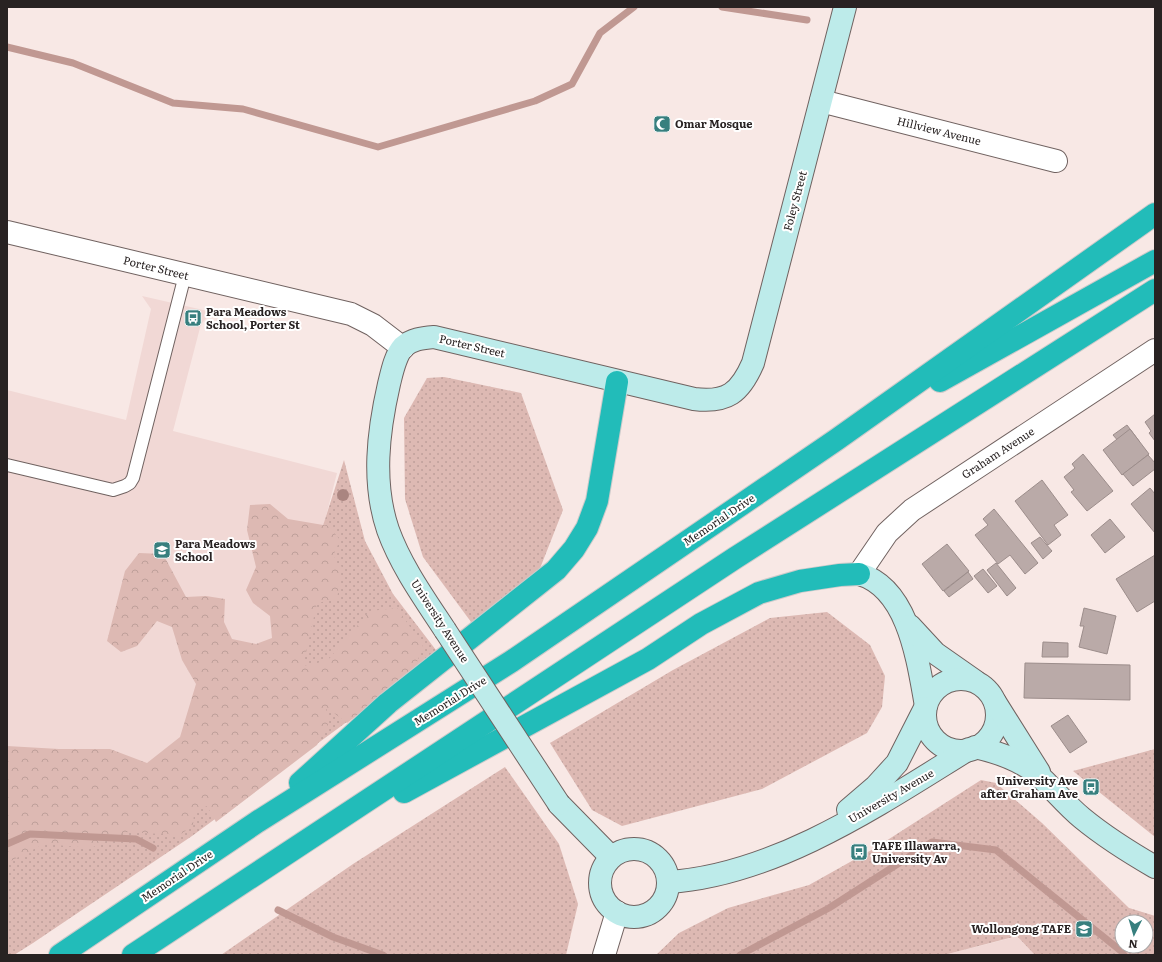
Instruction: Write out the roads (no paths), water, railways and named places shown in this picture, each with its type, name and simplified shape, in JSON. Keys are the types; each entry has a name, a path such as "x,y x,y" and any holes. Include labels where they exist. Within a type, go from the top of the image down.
{"highway":[{"path":"836,440 1155,214"},
{"path":"836,440 1155,261"},
{"path":"133,955 562,671 862,476 1155,290"},
{"path":"257,822 388,703 556,570 574,549 587,528 597,501 617,382"},
{"name":"Memorial Drive","path":"60,955 257,822 512,662 836,440"},
{"path":"280,859 648,659 700,624 759,593 800,581 840,575 859,574"}],"main road":[{"name":"Foley Street","path":"736,391 746,378 753,363 846,7"},
{"name":"Porter Street","path":"402,348 411,341 422,338 447,339 572,369 617,382 707,401 718,400 736,391"},
{"name":"University Avenue","path":"402,348 394,365 382,416 378,460 379,487 388,529 396,549 417,588 559,804 611,857"},
{"path":"859,574 875,580 895,602 904,619 915,652 926,707 925,721 927,727 938,742 956,750 972,748 1014,759 1036,773 1086,822 1121,847 1155,867"},
{"path":"904,619 935,653 985,689 1045,782"},
{"path":"926,707 934,691 950,680 969,680 985,689 995,705 995,724 985,740 972,748"},
{"name":"University Avenue","path":"812,840 888,774 906,749 926,707"},
{"name":"University Avenue","path":"669,882 697,880 762,862 812,840 895,794 972,748"},
{"path":"631,848 642,849 653,853 661,861 667,870 669,882 668,892 664,901 656,910 647,915 637,917 627,916 608,906 600,886 600,876 604,865 611,857 620,851 631,848"}],"street":[{"name":"Hillview Avenue","path":"821,101 1056,161"},
{"name":"Porter Street","path":"7,232 352,314 373,325 402,348"},
{"name":"Graham Avenue","path":"859,574 887,533 912,510 1155,350"},
{"path":"604,955 617,912"}],"lane":[{"path":"7,465 113,490 130,483 133,478 185,275"}],"waterway":[{"path":"7,47 73,63 173,103 243,109 378,147 535,101 572,84 600,33 634,7"},
{"path":"722,7 807,20"},
{"path":"7,844 30,834 136,839 153,848"},
{"path":"740,955 829,908 932,842 996,850 1124,955"},
{"path":"278,910 333,937 383,955"}],"place":[{"name":"Omar Mosque","path":"662,124"},
{"name":"Para Meadows School, Porter St","path":"193,318"},
{"name":"Para Meadows School","path":"162,550"},
{"name":"University Ave after Graham Ave","path":"1091,787"},
{"name":"TAFE Illawarra, University Av","path":"859,852"},
{"name":"Wollongong TAFE","path":"1084,929"}]}
